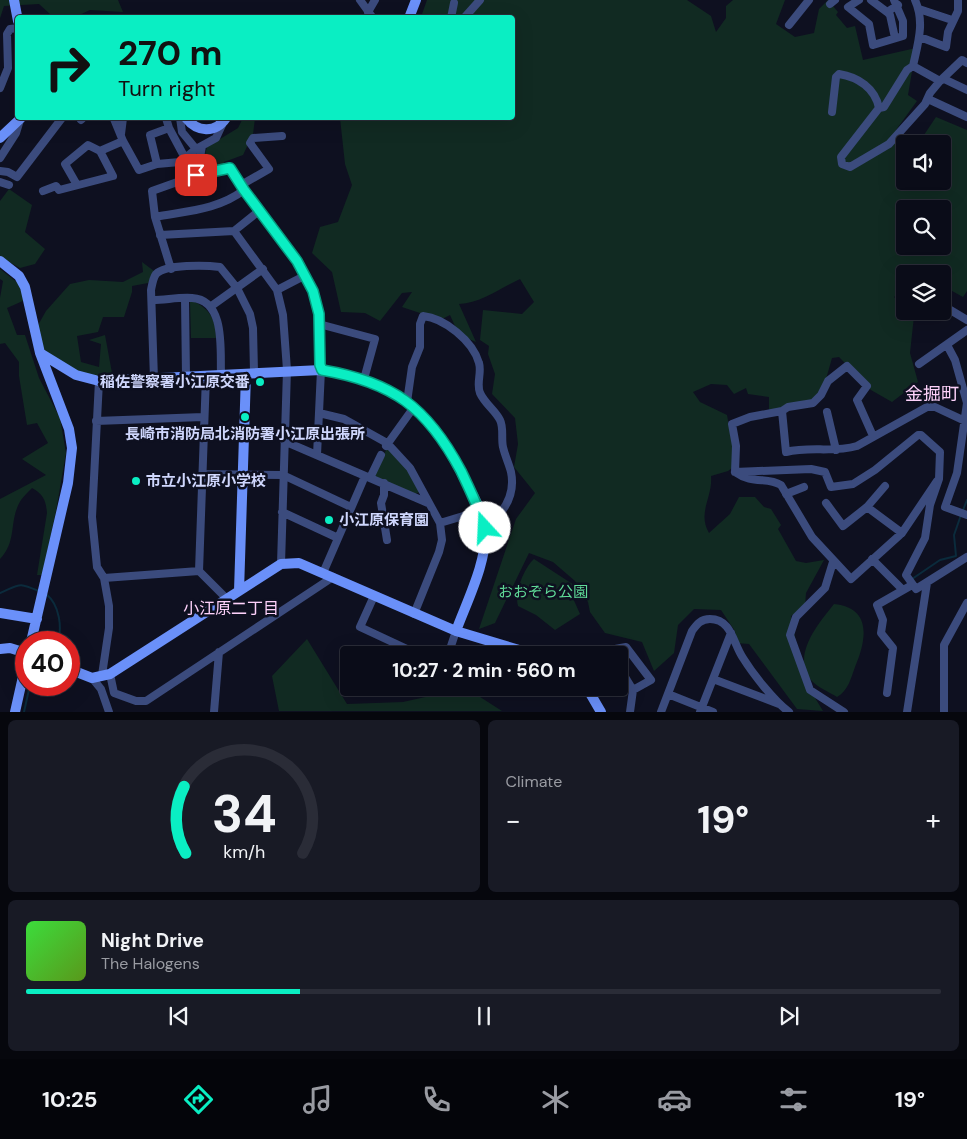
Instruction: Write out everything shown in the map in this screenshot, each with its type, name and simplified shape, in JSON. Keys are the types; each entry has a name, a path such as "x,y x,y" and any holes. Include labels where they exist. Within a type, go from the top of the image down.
{"street":[{"path":"14,0 17,15"},
{"path":"360,0 371,15"},
{"path":"371,15 375,0"},
{"path":"409,15 416,0"},
{"path":"467,15 480,0"},
{"path":"789,25 809,0"},
{"path":"859,0 848,7 869,24 873,44 902,36 904,32 903,21 896,2 887,12"},
{"path":"871,0 890,15 894,38"},
{"path":"915,0 919,9 920,37 913,66 907,70 884,107 880,108 841,157 842,164 850,167 889,144 928,99 940,81 965,59"},
{"path":"920,37 946,47 952,20 958,11 958,0"},
{"path":"451,15 454,3"},
{"path":"919,9 952,20"},
{"path":"0,88 8,68 7,34 10,29 15,28"},
{"path":"913,66 940,81 944,79 967,90"},
{"path":"832,112 836,77 839,74 848,76 867,86 876,96 880,108"},
{"path":"928,99 967,117"},
{"path":"0,138 19,120"},
{"path":"0,158 16,133 20,120"},
{"path":"0,171 8,172 17,177 60,120"},
{"path":"115,120 139,170 157,164 180,162 216,138 224,121"},
{"path":"122,138 124,120"},
{"path":"167,120 185,158"},
{"path":"180,120 182,132 199,148"},
{"path":"188,120 193,127 206,130 224,121"},
{"path":"157,164 150,135 169,128"},
{"path":"155,217 218,205 229,201 242,188 268,169 252,148 250,143 253,138 282,136"},
{"path":"100,151 122,138"},
{"path":"43,190 56,186 59,190 112,176 100,151 88,145 65,164 77,185"},
{"path":"196,175 199,148"},
{"path":"171,269 155,217 152,191 196,175 230,168 242,188 281,238 306,275 317,302 320,365 322,370 317,454"},
{"path":"0,182 9,185"},
{"path":"160,235 234,231 259,211"},
{"path":"234,231 276,290 283,315 286,370 281,564"},
{"path":"0,261 11,268 25,287 40,353 69,429 72,456 68,484 34,631"},
{"path":"154,379 153,300 151,290 156,274 171,269 200,264 220,267 245,301 253,328 243,474 239,591"},
{"path":"210,307 263,270"},
{"path":"276,290 306,275"},
{"path":"185,299 186,377"},
{"path":"153,300 199,300 210,307 219,326 221,374"},
{"path":"951,311 967,320"},
{"path":"99,380 92,517 97,567 104,578 109,606 106,675 114,693 136,701 146,701 328,575 338,538 351,507 410,404 412,367 420,347 422,316 432,317 458,334 472,350 479,363 477,386 483,399 501,422 502,441 511,470 512,487 508,503 502,513 485,528"},
{"path":"319,324 375,339 364,378"},
{"path":"920,364 967,330"},
{"path":"947,345 955,360 966,396 966,422 958,473 945,507 967,515"},
{"path":"40,353 76,375 99,380 154,379 286,370 322,370 364,378 410,404 441,435 480,511 485,528 484,554 451,646"},
{"path":"735,472 736,446 732,424 750,417 782,411 788,407 813,402 821,395 828,381 847,366 867,386 857,400 873,436"},
{"path":"206,376 203,417 199,570 227,599"},
{"path":"782,411 786,452 797,449 836,450 856,446 927,407 935,407 966,422"},
{"path":"827,412 836,450"},
{"path":"320,413 344,419 410,468 440,523 442,540 439,552 414,614"},
{"path":"96,420 203,417"},
{"path":"735,472 810,469 825,472 831,487 853,484 918,436 922,435 940,452 939,479 930,505 922,547 906,575 916,589 967,557"},
{"path":"284,441 428,503"},
{"path":"735,472 749,480 777,482 812,538 851,579 902,533 932,485 939,479"},
{"path":"202,474 283,475 351,507"},
{"path":"384,483 384,495 381,503 387,540"},
{"path":"826,504 843,526 867,507 885,486"},
{"path":"786,494 804,487"},
{"path":"867,507 902,533"},
{"path":"440,523 480,511"},
{"path":"282,512 338,538"},
{"path":"872,560 903,590"},
{"path":"833,562 825,588 796,617 790,635 810,690 844,712"},
{"path":"92,678 106,675 281,564 306,564 414,614 456,631 506,646"},
{"path":"104,578 199,570"},
{"path":"907,712 928,583"},
{"path":"887,693 892,648 881,633 883,620 877,605 912,585"},
{"path":"374,596 360,627 401,646"},
{"path":"944,712 944,645 967,603"},
{"path":"0,612 37,619"},
{"path":"661,712 692,631 703,619 717,619 726,624 742,658 789,712"},
{"path":"701,709 731,632"},
{"path":"0,649 15,650"},
{"path":"628,649 651,680 634,690"},
{"path":"214,712 219,652"},
{"path":"80,673 92,678 101,689 109,712"},
{"path":"712,679 781,705"},
{"path":"628,681 634,690 630,712"},
{"path":"668,694 701,709 713,712"},
{"path":"15,712 19,696"},
{"path":"592,696 601,712"}],"green space":[{"path":"0,0 118,0 123,12 90,10 79,15 58,15 50,14 39,4 4,6 0,18"},
{"path":"427,0 687,0 711,16 716,32 726,18 726,6 733,0 785,0 776,24 795,37 814,33 819,9 828,0 838,12 836,15 847,28 855,26 863,60 916,48 908,95 917,101 896,130 898,135 896,135 896,190 951,190 951,135 924,135 936,117 967,130 967,291 963,297 951,290 951,265 896,265 896,296 894,297 896,299 896,320 914,320 910,353 918,382 892,402 871,390 839,357 832,358 822,393 805,404 769,410 769,397 748,394 746,388 734,394 727,385 711,384 693,392 700,402 727,415 736,465 728,471 711,476 705,512 706,526 709,533 730,514 739,497 755,497 764,507 771,509 781,525 778,529 796,561 806,563 824,560 806,593 805,606 791,616 803,678 823,711 797,709 749,644 736,643 735,631 721,610 694,609 678,625 674,653 654,671 642,642 605,633 590,612 588,602 575,581 553,562 529,553 495,623 479,629 516,519 535,493 514,467 518,444 515,418 492,394 495,374 488,354 489,346 480,340 483,310 522,314 534,302 520,279 483,298 459,304 476,342 459,335 450,315 436,322 432,317 402,307 412,292 402,293 380,321 365,313 341,312 332,272 312,253 320,227 338,222 352,185 345,164 340,120 515,120 515,15 422,15"},
{"path":"242,120 255,120 253,134 243,155 224,162 226,172 201,169 207,147 238,128"},
{"path":"9,189 32,205 25,232 45,249 35,264 20,268 0,257 0,201"},
{"path":"142,262 154,271 148,283 132,286 124,317 103,317 98,332 77,336 81,362 99,367 101,344 89,340 105,335 112,373 103,376 86,376 69,370 45,356 37,327 46,311 70,284 89,280 123,282 143,272"},
{"path":"0,269 18,283 25,300 7,308 17,335 25,335 39,378 60,418 66,453 42,575 37,575 47,508 41,495 32,488 21,500 17,508 9,545 0,559 0,499 46,475 22,459 48,443 37,423 27,425 19,376 19,362 5,343 0,344 0,298 3,281 0,279"},
{"path":"193,301 208,311 215,326 216,338 191,338 190,302"},
{"path":"387,448 408,470 420,492 415,494 374,476"},
{"name":"おおぞら公園","path":"534,559 574,585 572,596 580,614 555,630 536,615 518,606 517,594 521,581"},
{"path":"834,604 847,607 855,612 861,619 863,627 862,647 859,657 846,688 837,697 811,680 804,660 809,640 821,620"},
{"path":"307,639 340,693 340,696 342,696 347,704 403,702 430,696 479,696 502,711 279,711 272,676"}],"waterway":[{"path":"963,510 967,500"},
{"path":"912,579 940,560 956,556 954,535 961,515"},
{"path":"0,593 19,585 39,591"},
{"path":"46,594 57,610 60,631"},
{"path":"24,712 28,696"}],"place":[{"name":"稲佐警察署小江原交番","path":"260,382"},
{"name":"長崎市消防局北消防署小江原出張所","path":"245,417"},
{"name":"市立小江原小学校","path":"136,481"},
{"name":"小江原保育園","path":"329,520"}],"district":[{"name":"金掘町","path":"932,394"},
{"name":"小江原二丁目","path":"231,608"}],"route":[{"path":"196,175 230,168 306,275 317,302 320,365 322,370 369,380 395,394 422,413 441,435 463,475 480,511 485,528"}]}
